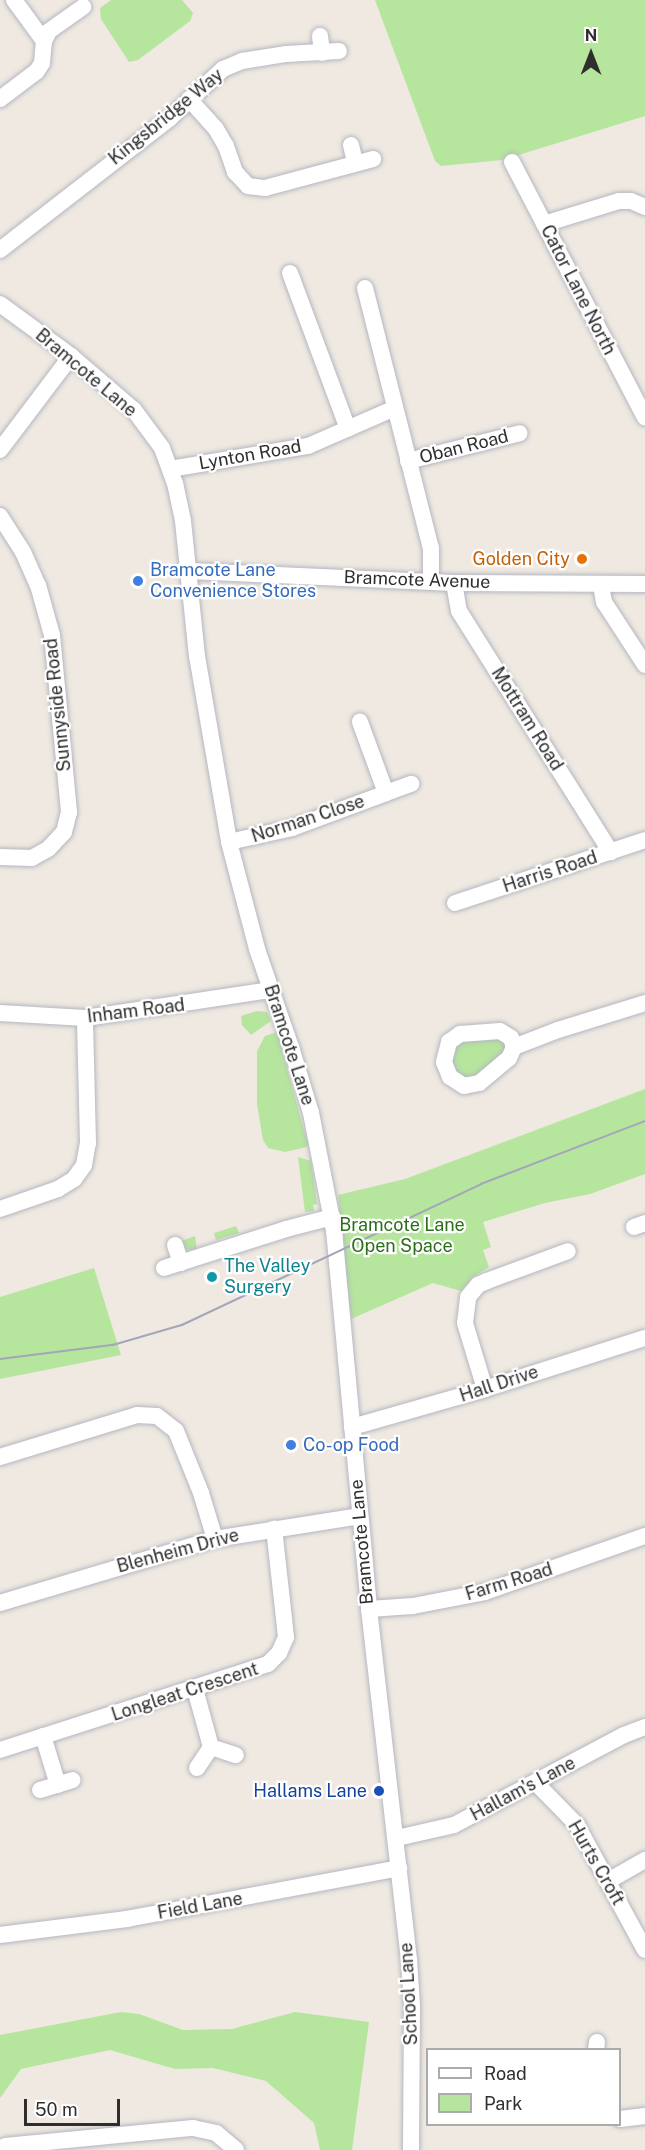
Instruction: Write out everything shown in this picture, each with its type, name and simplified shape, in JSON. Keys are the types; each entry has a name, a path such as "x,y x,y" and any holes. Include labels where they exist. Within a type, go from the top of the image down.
{"street":[{"path":"14,0 44,41"},
{"path":"0,99 37,71 44,55 44,41 49,31 83,7"},
{"name":"Kingsbridge Way","path":"0,249 169,119 224,69 242,61 286,54 321,45 339,51"},
{"path":"189,99 216,129 226,146 235,171 248,186 265,188 373,159"},
{"path":"351,145 355,162"},
{"name":"Cator Lane North","path":"512,162 645,417"},
{"path":"544,224 619,201 631,201 645,207"},
{"path":"290,273 288,292 348,429"},
{"path":"364,288 431,548 432,581"},
{"name":"Bramcote Lane","path":"0,303 71,356 134,410 162,448 170,469 183,521 197,656 229,842 248,920 311,1113 332,1217 369,1609 397,1838"},
{"path":"0,450 71,356"},
{"name":"Lynton Road","path":"170,469 292,450 395,408"},
{"name":"Oban Road","path":"408,461 520,433"},
{"name":"Sunnyside Road","path":"0,516 23,552 38,585 52,635 69,812 64,832 48,849 32,858 0,857"},
{"name":"Bramcote Avenue","path":"189,571 454,583 645,584"},
{"name":"Mottram Road","path":"454,583 454,598 459,611 611,852"},
{"path":"601,584 604,603 645,665"},
{"name":"Norman Close","path":"360,722 374,735 386,793"},
{"name":"Norman Close","path":"229,842 292,828 411,784"},
{"name":"Harris Road","path":"455,903 645,840"},
{"name":"Inham Road","path":"0,1013 85,1018 271,990"},
{"path":"514,1047 558,1030 645,1004"},
{"path":"0,1209 58,1190 74,1179 84,1165 88,1143 85,1018"},
{"path":"164,1268 286,1229 332,1217"},
{"path":"175,1245 181,1263"},
{"path":"485,1389 465,1323 468,1297 478,1285 568,1251"},
{"name":"Hall Drive","path":"352,1426 485,1389 645,1338"},
{"path":"0,1457 137,1415 156,1416 176,1431 201,1493 215,1539"},
{"name":"Blenheim Drive","path":"0,1603 215,1539 360,1516"},
{"name":"Longleat Crescent","path":"0,1750 262,1668 274,1658 284,1644 286,1628 274,1529"},
{"name":"Farm Road","path":"369,1609 413,1606 485,1592 645,1536"},
{"path":"195,1689 211,1747 197,1768"},
{"name":"Hallam's Lane","path":"397,1838 454,1826 624,1735 645,1727"},
{"path":"40,1790 65,1783 43,1736"},
{"path":"211,1747 236,1755"},
{"name":"Hurts Croft","path":"536,1783 577,1826 645,1950"},
{"name":"School Lane","path":"397,1838 412,2006 411,2150"},
{"path":"608,1881 645,1860"},
{"name":"Field Lane","path":"0,1935 118,1921 399,1868"},
{"path":"621,2119 645,2116"},
{"path":"5,2146 84,2144 193,2128 216,2133 236,2150"}],"green space":[{"path":"111,0 182,0 193,13 190,21 138,60 129,62 101,19 100,8"},
{"path":"375,0 645,0 645,116 502,160 441,166 435,161"},
{"path":"257,1011 267,1012 271,1021 251,1035 242,1025 241,1016"},
{"path":"277,1032 308,1144 307,1147 285,1152 268,1148 263,1140 257,1104 257,1051 265,1036"},
{"path":"494,1038 505,1043 506,1053 472,1079 459,1076 453,1066 454,1046 461,1041"},
{"name":"Bramcote Lane Open Space","path":"645,1089 645,1174 590,1194 545,1203 483,1222 491,1247 483,1250 489,1267 473,1277 461,1291 433,1283 351,1319 338,1195 405,1179"},
{"path":"298,1157 311,1161 317,1204 313,1205 314,1211 305,1212"},
{"path":"236,1226 239,1233 216,1240 214,1233"},
{"path":"195,1236 197,1250 185,1249 179,1242"},
{"path":"94,1268 121,1355 0,1379 0,1297"},
{"path":"121,2012 139,2014 183,2030 232,2029 295,2012 369,2022 352,2150 320,2150 314,2123 266,2081 213,2068 175,2069 110,2050 21,2069 0,2098 0,2035"}],"tram line":[{"path":"0,1359 113,1345 182,1325 481,1184 645,1121"}],"place":[{"name":"Golden City","path":"582,559"},
{"name":"Bramcote Lane Convenience Stores","path":"138,581"},
{"name":"The Valley Surgery","path":"212,1277"},
{"name":"Co-op Food","path":"291,1445"},
{"name":"Hallams Lane","path":"379,1791"}]}
